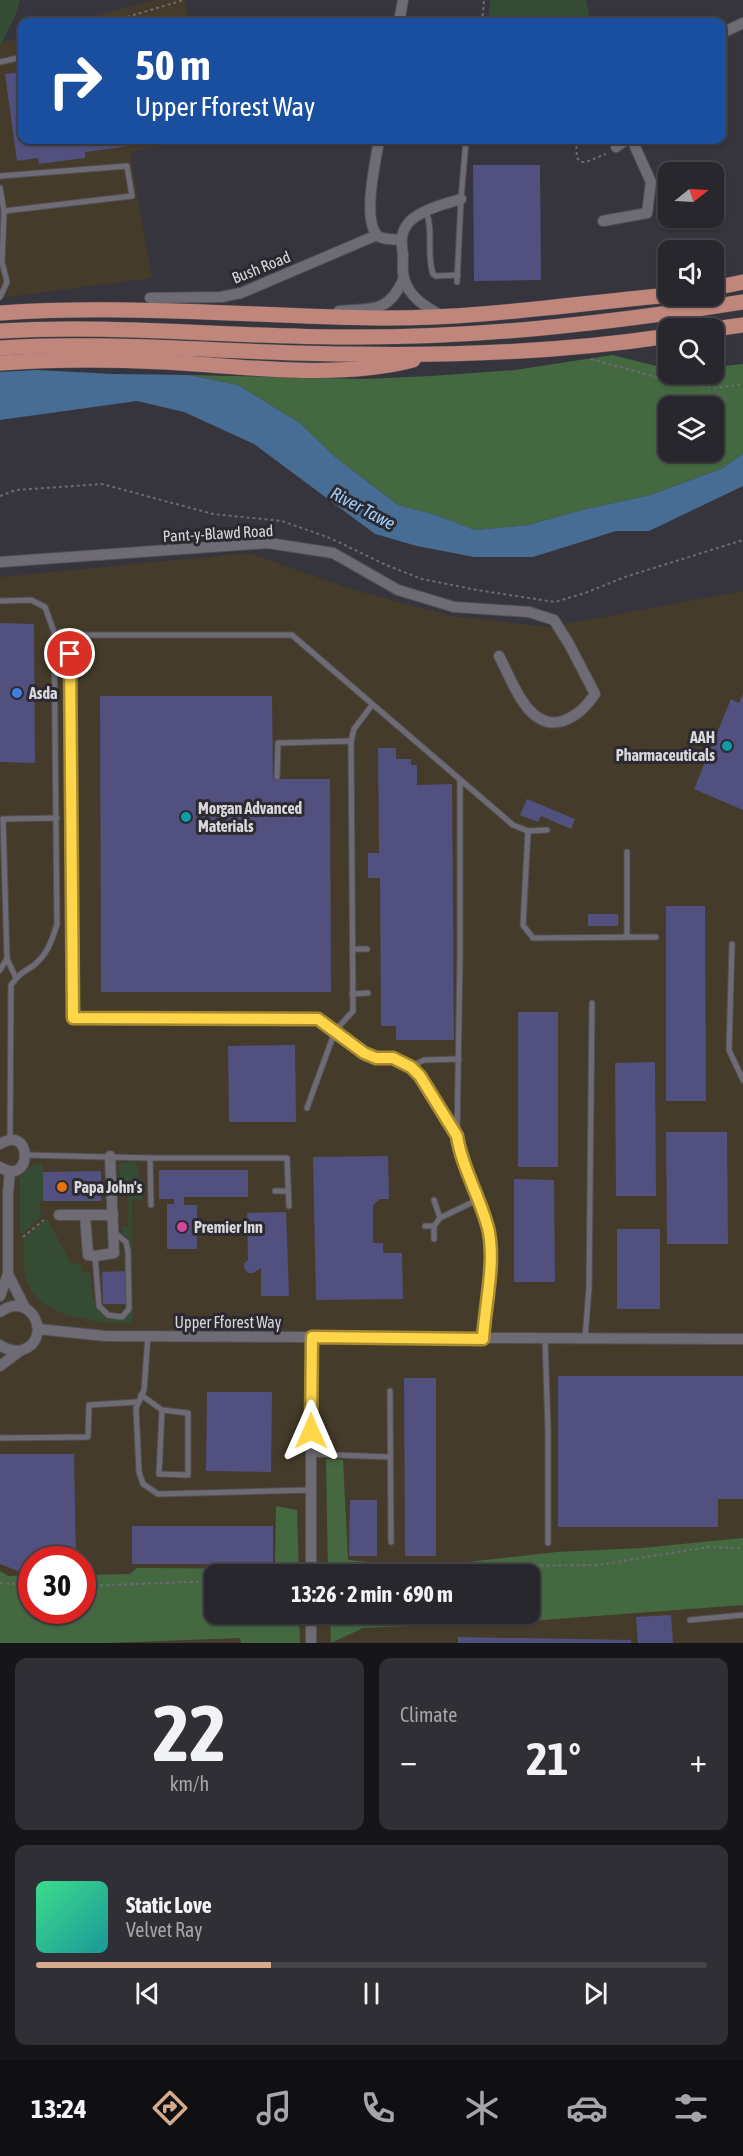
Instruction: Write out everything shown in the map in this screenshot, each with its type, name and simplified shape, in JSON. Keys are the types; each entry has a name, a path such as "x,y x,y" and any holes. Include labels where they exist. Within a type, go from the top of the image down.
{"main road":[{"path":"724,286 743,282"},
{"path":"0,313 76,309 380,318 442,316 658,296"},
{"path":"518,331 658,301"},
{"path":"0,331 90,329 345,337 433,336 518,331 640,318 743,302"},
{"path":"724,328 743,325"},
{"path":"0,348 42,345 345,354 436,354 592,345 658,337"},
{"path":"0,363 86,359 315,370 390,366 436,354"}],"street":[{"path":"400,18 402,0"},
{"path":"726,31 743,23"},
{"path":"379,144 372,182 373,224 377,235 384,239 400,240"},
{"path":"616,147 620,144"},
{"path":"603,221 647,213 651,182 634,144"},
{"path":"442,316 421,304 410,292 404,278 400,240 403,231 412,220 426,211 461,199"},
{"name":"Bush Road","path":"150,298 221,297 242,293 377,235"},
{"path":"277,315 377,308 387,304 397,294 404,278"},
{"name":"Pant-y-Blawd Road","path":"0,562 268,543 333,552 398,590 454,607 529,612 554,620 596,694 583,710 569,718 554,724 542,721 534,716 526,705 499,656"},
{"path":"0,1296 8,1274 8,1192 5,1169 20,1168 26,1155 23,1146 5,1142"},
{"path":"86,1215 87,1255 114,1253 110,1156"},
{"path":"59,1215 113,1215"},
{"path":"0,1366 33,1343 38,1329 35,1317 26,1308 8,1274"},
{"path":"0,1312 13,1306 26,1308"},
{"name":"Upper Fforest Way","path":"38,1329 105,1336 743,1339"},
{"path":"311,1564 312,1337"},
{"path":"0,1345 12,1351 20,1351"},
{"path":"311,1624 311,1643"}],"lane":[{"path":"0,62 18,58"},
{"path":"426,211 431,224 433,274 458,279 466,144"},
{"path":"0,176 127,166 132,196 4,211"},
{"path":"0,188 4,211 1,262 6,282 0,297"},
{"path":"1,601 31,600 45,607 54,632 57,818 57,924 45,953 11,985 5,1142"},
{"path":"457,1136 420,1076 411,1067 393,1058 376,1058 364,1053 318,1019 73,1018 70,654 82,635 292,635 513,825 528,831 548,830"},
{"path":"307,1108 335,1031 352,1011 351,741 354,729 372,705"},
{"path":"277,777 278,743 351,741"},
{"path":"460,780 457,1136 458,1147 489,1231 491,1256 483,1339"},
{"path":"16,978 6,959 3,819 57,818"},
{"path":"528,831 524,925 533,938 656,937"},
{"path":"627,852 627,937"},
{"path":"732,944 729,1050 741,1070 743,1080"},
{"path":"352,949 367,949"},
{"path":"0,970 6,959"},
{"path":"352,994 368,993"},
{"path":"585,1340 589,1288 592,1004"},
{"path":"411,1067 424,1060 459,1059"},
{"path":"26,1155 287,1158 289,1206"},
{"path":"150,1158 151,1205"},
{"path":"275,1191 288,1191"},
{"path":"434,1239 434,1226 440,1218 479,1199"},
{"path":"434,1200 440,1218"},
{"path":"425,1226 434,1226"},
{"path":"95,1256 99,1306 108,1315 122,1317 129,1309 128,1251 126,1242 114,1232"},
{"path":"148,1336 144,1390 136,1408 138,1472 143,1484 158,1494 311,1490"},
{"path":"545,1339 548,1543"},
{"path":"390,1391 391,1542"},
{"path":"141,1395 162,1410 188,1413 188,1475 159,1474 162,1410"},
{"path":"0,1438 88,1437 89,1405 137,1402"},
{"path":"311,1454 389,1457"},
{"path":"690,1620 743,1615"}],"path":[{"path":"123,18 184,0"},
{"path":"482,18 484,0"},
{"path":"576,144 577,158 581,162 586,162 616,147"},
{"path":"590,359 663,379 715,388 743,384"},
{"path":"0,496 16,490 102,484 213,514 282,521 330,538 386,565 422,579 555,602 625,577 743,540"},
{"path":"23,1237 46,1218"},
{"path":"540,1566 598,1565 708,1547 743,1548"},
{"path":"96,1585 204,1581"},
{"path":"0,1583 18,1584"}],"shaded area":[{"path":"154,0 185,0 187,18 89,18"},
{"path":"18,38 18,144 166,144 157,148 130,151 152,278 0,298 1,43"},
{"path":"248,553 354,590 452,616 549,627 743,591 743,1643 0,1643 0,577"}],"green space":[{"path":"0,0 20,0 16,14 0,46"},
{"path":"490,0 586,0 589,12 587,18 489,18"},
{"path":"612,355 658,366 658,384 724,384 724,366 743,364 743,454 721,469 650,495 528,525 475,530 436,515 398,505 334,456 300,423 238,385 189,375 365,379 515,370"},
{"path":"132,1161 137,1165 143,1201 132,1200 133,1321 130,1324 101,1322 55,1310 32,1292 24,1269 24,1237 47,1218 71,1264 81,1264 82,1273 90,1272 94,1299 100,1312 114,1319 125,1319 130,1312 128,1238 122,1233 121,1227 128,1227 128,1192 120,1192 119,1164"},
{"path":"35,1164 42,1164 44,1174 44,1191 40,1205 41,1217 20,1236 20,1177"},
{"path":"326,1459 343,1460 348,1560 391,1564 328,1564"},
{"path":"276,1506 297,1510 299,1564 275,1564"},
{"path":"743,1538 743,1605 540,1620 540,1564 450,1564 557,1552 642,1548"},
{"path":"137,1568 204,1568 204,1624 299,1624 300,1643 241,1643 240,1638 107,1643 0,1643 0,1571 8,1576 18,1576 18,1624 96,1624 96,1575 130,1574"},
{"path":"330,1624 466,1624 363,1628 331,1643"}],"water":[{"name":"River Tawe","path":"37,370 189,375 238,385 300,423 334,456 398,505 436,515 475,530 528,525 650,495 721,469 743,454 743,486 649,531 616,531 533,557 474,557 417,546 375,534 254,444 184,412 137,401 0,420 0,372"}],"building":[{"path":"18,72 18,144 144,144 85,152 85,158 39,164 38,158 17,161 5,74"},
{"path":"473,165 540,165 541,280 474,281"},
{"name":"Asda","path":"0,623 34,624 35,763 0,762"},
{"name":"AAH Pharmaceuticals","path":"743,694 743,810 694,789 731,699 739,703"},
{"name":"Morgan Advanced Materials","path":"100,696 272,696 273,779 330,779 331,992 101,992"},
{"path":"378,748 396,748 396,759 411,759 411,765 417,765 417,785 452,784 454,1040 396,1040 396,1026 381,1026 380,878 368,878 368,853 379,853"},
{"path":"527,799 575,819 571,829 541,816 538,822 520,815"},
{"path":"666,906 705,906 706,1101 666,1101"},
{"path":"588,914 618,914 618,926 588,926"},
{"path":"518,1012 558,1012 558,1167 518,1167"},
{"path":"295,1045 296,1122 229,1122 228,1046"},
{"path":"655,1062 656,1196 616,1196 615,1063"},
{"path":"666,1132 727,1132 728,1244 667,1244"},
{"path":"388,1156 389,1199 380,1199 373,1205 373,1243 383,1243 383,1253 402,1253 403,1299 316,1300 313,1157"},
{"name":"Premier Inn","path":"159,1170 248,1170 248,1197 184,1197 184,1205 197,1205 197,1249 167,1249 167,1204 174,1204 174,1199 159,1199"},
{"path":"101,1171 101,1201 43,1201 43,1172"},
{"path":"514,1179 554,1180 555,1282 514,1282"},
{"path":"286,1212 289,1296 261,1296 261,1268 248,1273 244,1268 244,1263 248,1260 247,1213"},
{"path":"617,1229 660,1229 660,1309 617,1309"},
{"path":"128,1271 128,1304 103,1304 102,1272"},
{"path":"558,1376 743,1376 743,1499 718,1499 718,1527 558,1527"},
{"path":"404,1378 436,1378 436,1556 405,1556"},
{"path":"207,1392 272,1392 271,1472 206,1471"},
{"path":"0,1454 74,1454 76,1546 18,1546 18,1571 0,1564"},
{"path":"350,1500 377,1500 377,1556 349,1556"},
{"path":"132,1526 273,1526 273,1564 132,1564"},
{"path":"671,1615 673,1643 638,1643 636,1617"},
{"path":"458,1637 631,1640 631,1643 458,1643"}],"place":[{"name":"Asda","path":"17,693"},
{"name":"AAH Pharmaceuticals","path":"727,746"},
{"name":"Morgan Advanced Materials","path":"186,817"},
{"name":"Papa John's","path":"62,1187"},
{"name":"Premier Inn","path":"182,1227"}],"route":[{"path":"70,654 73,1018 318,1019 364,1053 376,1058 393,1058 405,1062 420,1076 448,1125 457,1136 458,1147 481,1204 489,1231 491,1256 483,1339 312,1337 311,1431"}]}
